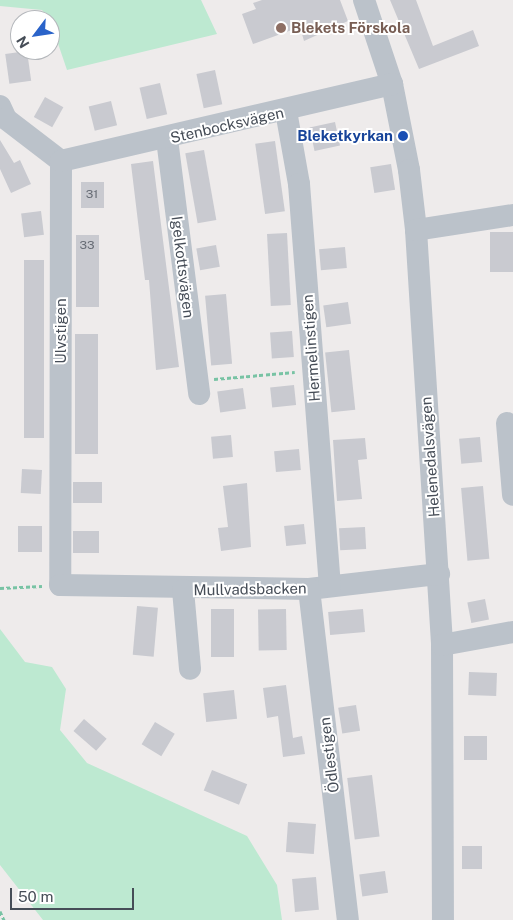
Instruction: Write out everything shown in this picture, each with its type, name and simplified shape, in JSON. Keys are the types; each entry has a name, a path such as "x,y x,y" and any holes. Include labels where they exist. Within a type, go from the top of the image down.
{"street":[{"name":"Helenedalsvägen","path":"364,0 392,84 409,170 416,230 442,645 443,920"},
{"name":"Stenbocksvägen","path":"62,161 167,139 392,84"},
{"path":"0,106 6,118 62,161"},
{"name":"Hermelinstigen","path":"286,111 299,184 313,371 319,588"},
{"name":"Igelkottsvägen","path":"167,139 198,387"},
{"name":"Ulvstigen","path":"60,585 62,161"},
{"path":"416,230 513,215"},
{"path":"507,423 513,495"},
{"name":"Mullvadsbacken","path":"60,585 183,590 319,588 439,574"},
{"name":"Ödlestigen","path":"319,588 348,920"},
{"path":"183,590 190,669"},
{"path":"442,645 513,632"}],"path":[{"path":"198,387 313,371"},
{"path":"0,588 60,585"},
{"path":"0,911 4,920"}],"green space":[{"path":"0,0 201,0 217,34 67,70 60,49 60,10 0,6"},
{"path":"0,629 25,662 52,667 66,689 60,730 87,763 247,836 277,885 282,920 43,920 0,865"}],"building":[{"path":"262,0 340,0 348,21 304,41 300,27 253,44 242,14 256,9 253,3"},
{"path":"390,0 416,0 433,46 473,30 479,46 419,69"},
{"path":"10,53 10,60 28,60 31,81 9,84 5,54"},
{"path":"215,70 222,104 204,108 196,74"},
{"path":"160,83 167,114 147,119 140,88"},
{"path":"45,97 63,107 52,127 34,117"},
{"path":"111,101 117,125 95,131 89,107"},
{"path":"335,122 340,145 315,151 310,127"},
{"path":"0,140 14,163 20,160 31,184 11,193 0,169"},
{"path":"275,141 285,211 265,214 255,144"},
{"path":"204,150 216,220 198,223 185,153"},
{"path":"153,161 179,367 156,370 149,280 145,280 131,164"},
{"path":"391,164 395,190 374,193 370,167"},
{"path":"81,182 104,182 104,208 81,208"},
{"path":"41,211 44,235 24,237 21,213"},
{"path":"490,232 513,232 513,272 490,272"},
{"path":"287,233 291,305 271,306 267,234"},
{"path":"76,235 99,235 99,307 76,307"},
{"path":"216,245 220,267 200,270 196,248"},
{"path":"345,247 347,268 321,270 319,249"},
{"path":"24,260 44,260 44,438 24,438"},
{"path":"226,294 232,364 211,366 205,296"},
{"path":"348,302 351,324 326,327 323,305"},
{"path":"292,331 294,357 272,358 270,333"},
{"path":"75,334 98,334 98,454 75,454"},
{"path":"349,350 355,410 331,412 325,353"},
{"path":"294,385 296,405 272,407 270,388"},
{"path":"243,388 246,409 220,412 217,392"},
{"path":"231,435 233,457 213,459 211,437"},
{"path":"480,437 482,462 461,464 459,439"},
{"path":"365,438 367,459 358,460 362,499 337,501 333,440"},
{"path":"299,449 301,470 276,472 274,451"},
{"path":"22,469 42,470 41,494 21,493"},
{"path":"73,482 102,482 102,503 73,503"},
{"path":"247,483 251,547 221,551 218,528 228,527 223,486"},
{"path":"483,486 489,559 467,561 461,488"},
{"path":"304,524 306,544 286,546 284,526"},
{"path":"18,526 42,526 42,552 18,552"},
{"path":"365,527 366,549 340,550 339,528"},
{"path":"73,531 99,531 99,553 73,553"},
{"path":"485,599 489,620 471,623 467,602"},
{"path":"137,606 158,608 154,657 133,655"},
{"path":"211,609 234,609 234,657 211,657"},
{"path":"258,609 286,609 287,650 259,650"},
{"path":"363,609 365,632 330,635 328,612"},
{"path":"469,672 497,673 496,696 468,695"},
{"path":"286,685 293,738 302,736 305,754 283,757 278,716 267,718 263,688"},
{"path":"234,690 237,719 206,722 203,693"},
{"path":"356,705 360,731 342,733 338,708"},
{"path":"84,719 107,739 96,751 74,731"},
{"path":"155,722 175,734 161,756 142,744"},
{"path":"464,736 487,736 487,760 464,760"},
{"path":"212,770 247,784 239,805 204,790"},
{"path":"372,775 380,837 355,840 347,778"},
{"path":"288,822 316,824 314,854 286,852"},
{"path":"462,846 482,846 482,869 462,869"},
{"path":"385,871 388,893 362,896 359,875"},
{"path":"316,877 319,910 295,912 292,879"}],"place":[{"name":"Blekets Förskola","path":"281,28"},
{"name":"Bleketkyrkan","path":"403,136"}]}
